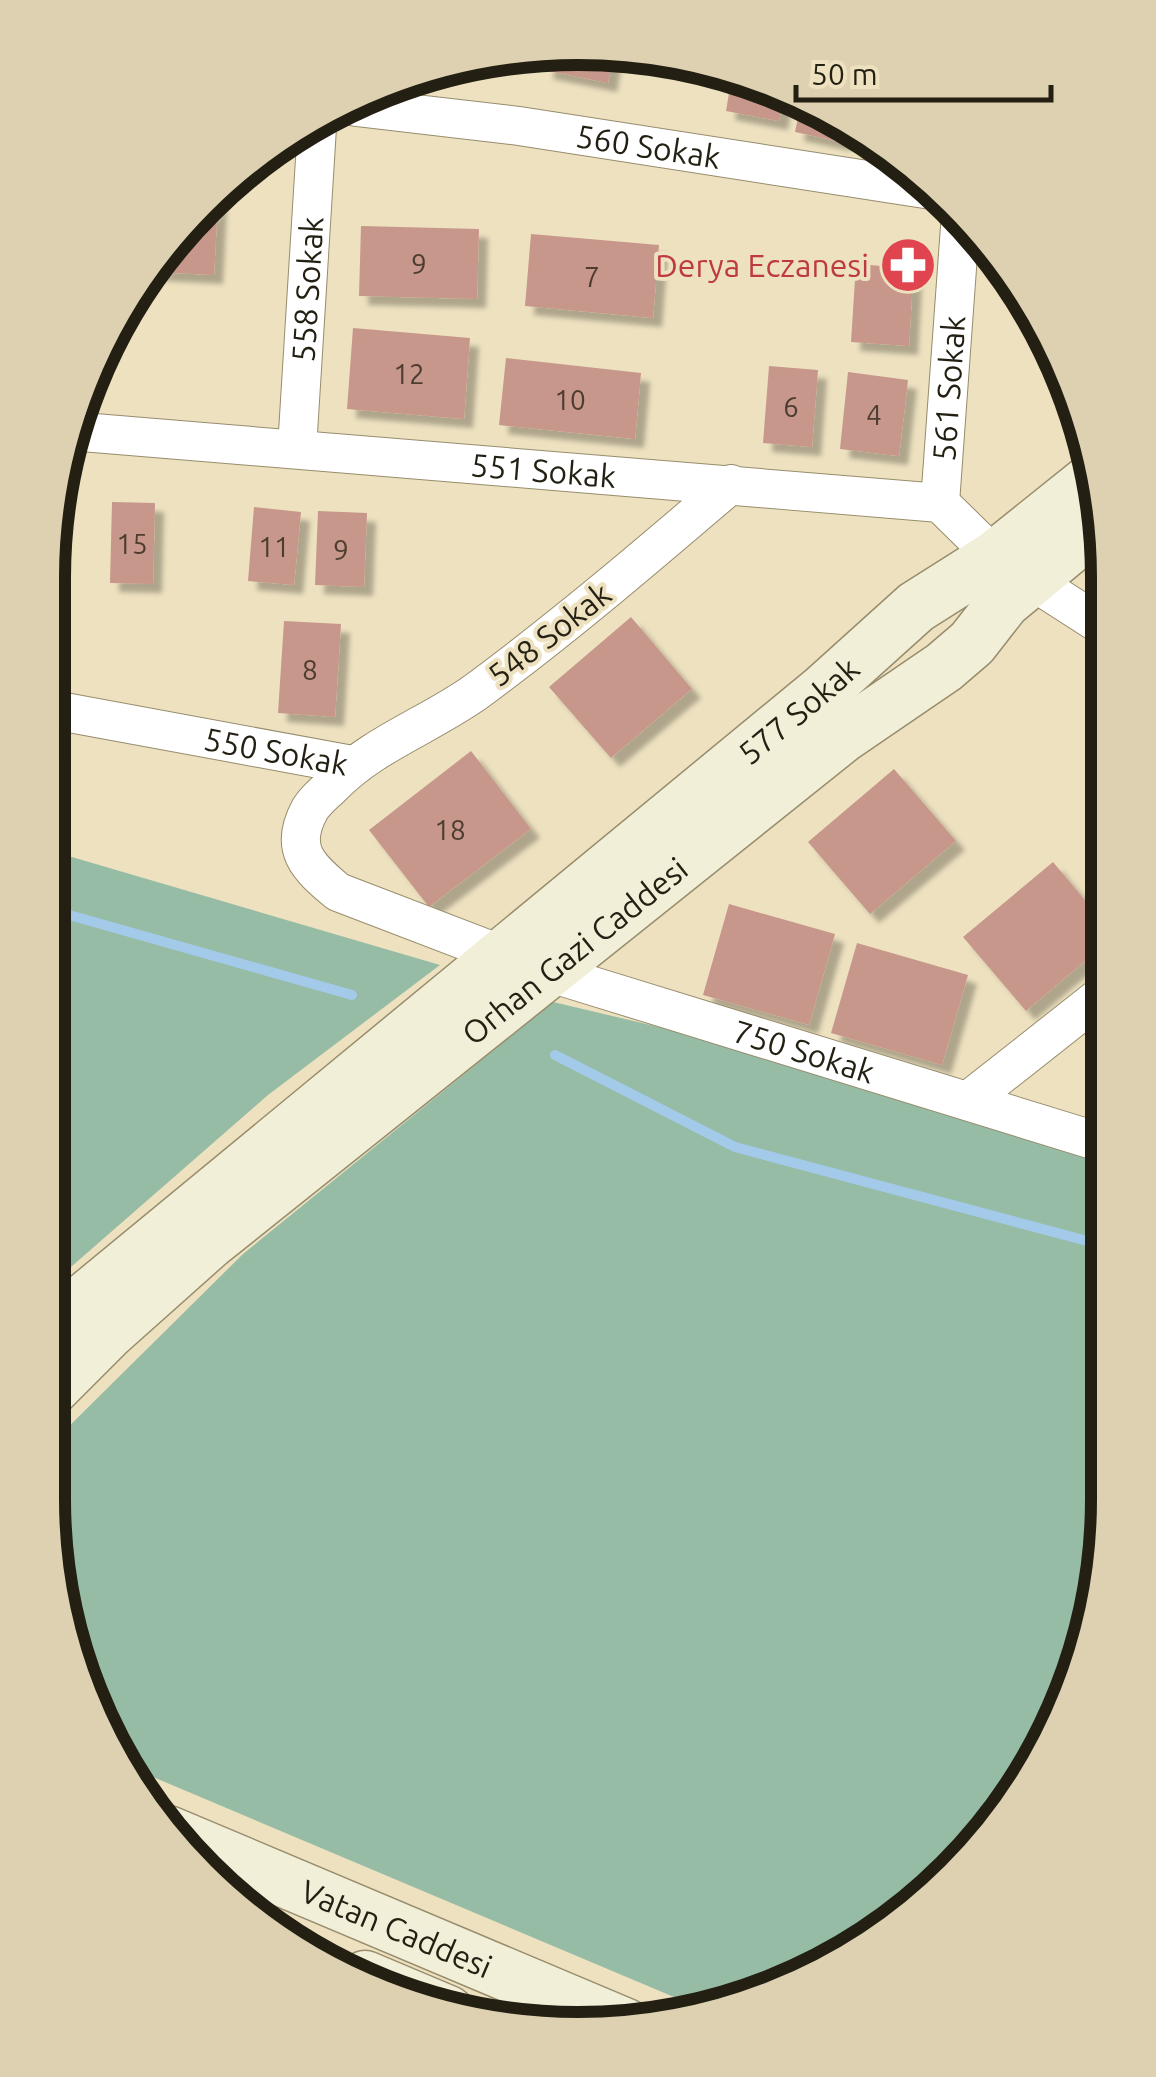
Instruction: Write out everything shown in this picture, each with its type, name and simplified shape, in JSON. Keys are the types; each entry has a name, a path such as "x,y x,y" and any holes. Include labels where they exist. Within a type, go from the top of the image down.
{"street":[{"name":"560 Sokak","path":"370,110 519,126 909,187"},
{"name":"558 Sokak","path":"297,449 315,138"},
{"name":"561 Sokak","path":"940,503 959,235"},
{"name":"551 Sokak","path":"86,432 940,503"},
{"name":"548 Sokak","path":"352,765 471,694 564,626 731,484"},
{"name":"577 Sokak","path":"525,963 916,606 1012,568 1083,490"},
{"path":"940,503 1012,568 1091,619"},
{"path":"1012,568 1088,527"},
{"name":"550 Sokak","path":"65,712 352,765"},
{"name":"550 Sokak","path":"352,765 311,807 301,835 302,854 314,872 338,892 525,963"},
{"name":"750 Sokak","path":"525,963 1091,1139"},
{"name":"Orhan Gazi Caddesi","path":"65,1320 525,963"},
{"name":"Orhan Gazi Caddesi","path":"65,1376 108,1333 525,963"},
{"path":"969,1100 1091,1004"},
{"name":"Vatan Caddesi","path":"200,1845 592,2012"}],"green space":[{"path":"65,855 440,965 268,1095 65,1272"},
{"path":"553,1002 969,1100 1091,1139 1091,1499 1087,1566 1064,1664 1038,1726 1005,1784 941,1862 863,1926 774,1973 683,2001 145,1774 104,1695 82,1632 66,1533 65,1430 243,1254"}],"building":[{"path":"545,66 611,66 608,83 544,70"},
{"path":"730,88 781,107 779,121 726,111"},
{"path":"799,115 843,139 842,142 795,132"},
{"path":"217,213 214,275 166,273"},
{"path":"361,226 479,229 477,299 359,296"},
{"path":"531,234 659,245 653,318 525,306"},
{"path":"883,257 914,259 909,346 851,342 856,264 882,266"},
{"path":"353,328 470,338 464,419 347,409"},
{"path":"506,358 641,373 635,439 499,425"},
{"path":"769,366 818,370 812,447 763,443"},
{"path":"848,372 908,380 899,456 840,449"},
{"path":"112,502 155,503 153,584 110,583"},
{"path":"254,507 301,512 294,585 248,581"},
{"path":"318,511 367,513 364,587 315,585"},
{"path":"631,617 692,689 611,758 549,687"},
{"path":"284,621 341,624 335,717 278,713"},
{"path":"471,751 531,829 429,907 369,830"},
{"path":"894,769 956,841 870,914 808,842"},
{"path":"1053,862 1091,907 1091,956 1026,1011 963,937"},
{"path":"729,904 835,934 809,1025 703,995"},
{"path":"857,943 968,975 942,1065 831,1033"}],"waterway":[{"path":"65,914 352,995"},
{"path":"555,1055 735,1147 1091,1242"}],"place":[{"name":"Derya Eczanesi","path":"908,265"}]}
